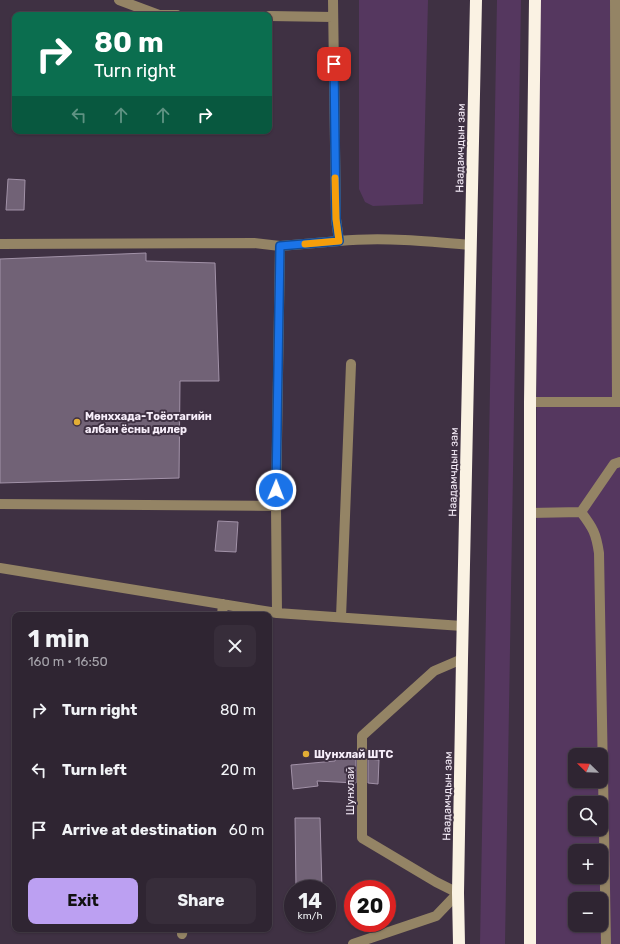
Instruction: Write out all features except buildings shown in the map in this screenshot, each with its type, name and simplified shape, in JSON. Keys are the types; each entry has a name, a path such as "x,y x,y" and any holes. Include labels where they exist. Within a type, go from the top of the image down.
{"highway":[{"name":"Наадамчдын зам","path":"459,944 458,893 462,626 476,0"},
{"path":"530,944 530,402 535,0"}],"street":[{"path":"119,0 151,12"},
{"path":"333,0 336,219 339,241"},
{"path":"530,402 618,402 618,71 615,0"},
{"path":"272,16 333,17"},
{"path":"0,244 254,243 280,246 360,239 470,245"},
{"path":"276,613 280,246"},
{"path":"341,617 351,364"},
{"path":"581,512 614,464 620,462"},
{"path":"0,504 276,506"},
{"path":"530,513 581,512"},
{"path":"581,512 592,526 596,537 598,554 606,944"},
{"path":"0,568 270,612"},
{"path":"222,604 222,612"},
{"path":"272,612 462,626"},
{"name":"Шунхлай","path":"458,893 436,882 362,838 362,736 434,671 462,659"},
{"path":"353,944 436,916 458,893"}],"shaded area":[{"path":"359,0 428,0 423,204 373,206 365,202 359,189"},
{"path":"497,0 521,0 505,944 480,944"},
{"path":"537,0 620,0 620,944 536,944"}],"slow traffic":[{"path":"305,244 339,241 336,219 335,178"}],"place":[{"name":"Мөнххада-Тоёотагийн албан ёсны дилер","path":"77,422"},
{"name":"Шунхлай ШТС","path":"306,754"}],"route":[{"path":"276,490 280,246 339,241 336,219 334,64"}]}
